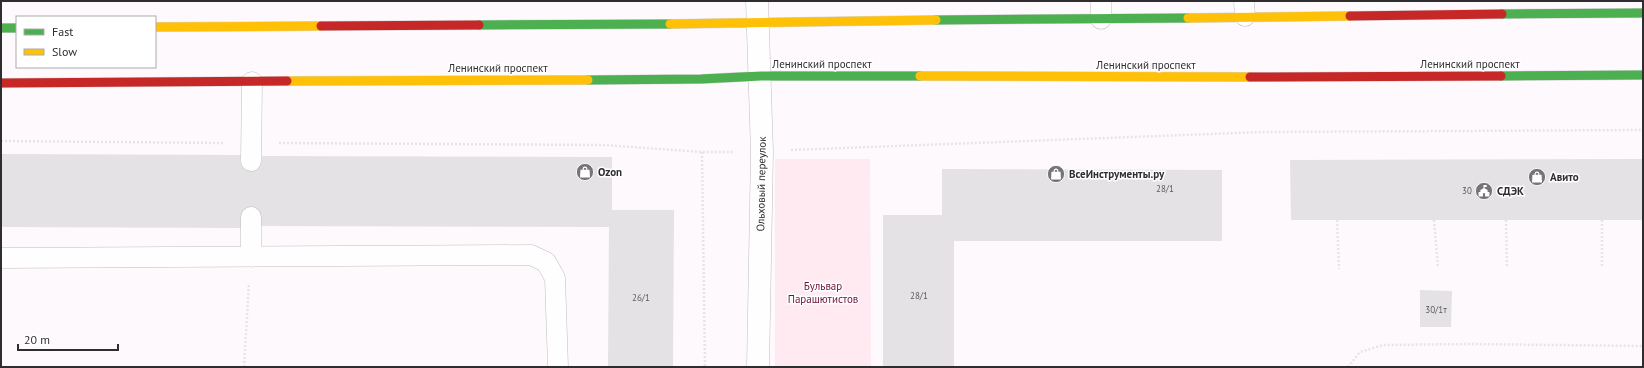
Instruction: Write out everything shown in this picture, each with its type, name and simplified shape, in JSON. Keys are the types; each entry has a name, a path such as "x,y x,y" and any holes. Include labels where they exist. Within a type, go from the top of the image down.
{"main road":[{"path":"156,28 692,24 757,12 1245,9 1643,13"},
{"path":"1,28 16,28"},
{"name":"Ленинский проспект","path":"1,83 693,79 761,76 1260,77 1643,75"}],"street":[{"name":"Ольховый переулок","path":"757,12 761,76 762,152 758,367"}],"lane":[{"path":"251,152 252,82"},
{"path":"251,217 251,257"},
{"path":"1,258 532,255 546,262 555,278 558,367"}],"path":[{"path":"1,141 251,152 604,145 702,152 762,152 809,148 1263,132 1643,130"},
{"path":"702,152 705,367"},
{"path":"1337,220 1338,269"},
{"path":"1434,220 1438,268"},
{"path":"1506,220 1508,267"},
{"path":"1602,220 1602,266"},
{"path":"244,367 251,257"},
{"path":"1348,367 1360,352 1383,345 1469,344 1643,346"}],"green space":[{"name":"Бульвар Парашютистов","path":"775,159 870,159 871,367 775,367"}],"building":[{"path":"1,154 241,155 240,162 262,161 262,156 612,157 612,210 674,210 673,367 608,367 609,227 258,226 251,217 241,217 241,228 1,227"},
{"path":"1643,159 1643,220 1291,220 1290,160"},
{"path":"942,169 1222,170 1222,241 954,241 954,367 883,367 883,215 942,215"},
{"path":"1420,290 1452,291 1451,327 1420,327"}],"traffic: fast":[{"path":"1502,14 1643,13"},
{"path":"936,20 1188,18"},
{"path":"479,25 670,24"},
{"path":"1,28 16,28"},
{"path":"1501,76 1643,75"},
{"path":"588,80 701,79 761,76 920,76"}],"traffic: slow":[{"path":"1188,18 1350,16"},
{"path":"670,24 936,20"},
{"path":"156,27 321,26"},
{"path":"920,76 1250,77"},
{"path":"287,81 588,80"}],"traffic: jam":[{"path":"1350,16 1502,14"},
{"path":"321,26 479,25"},
{"path":"1250,77 1501,76"},
{"path":"1,83 287,81"}],"place":[{"name":"Ozon","path":"585,172"},
{"name":"ВсеИнструменты.ру","path":"1056,174"},
{"name":"Авито","path":"1537,177"},
{"name":"СДЭК","path":"1484,191"}]}
